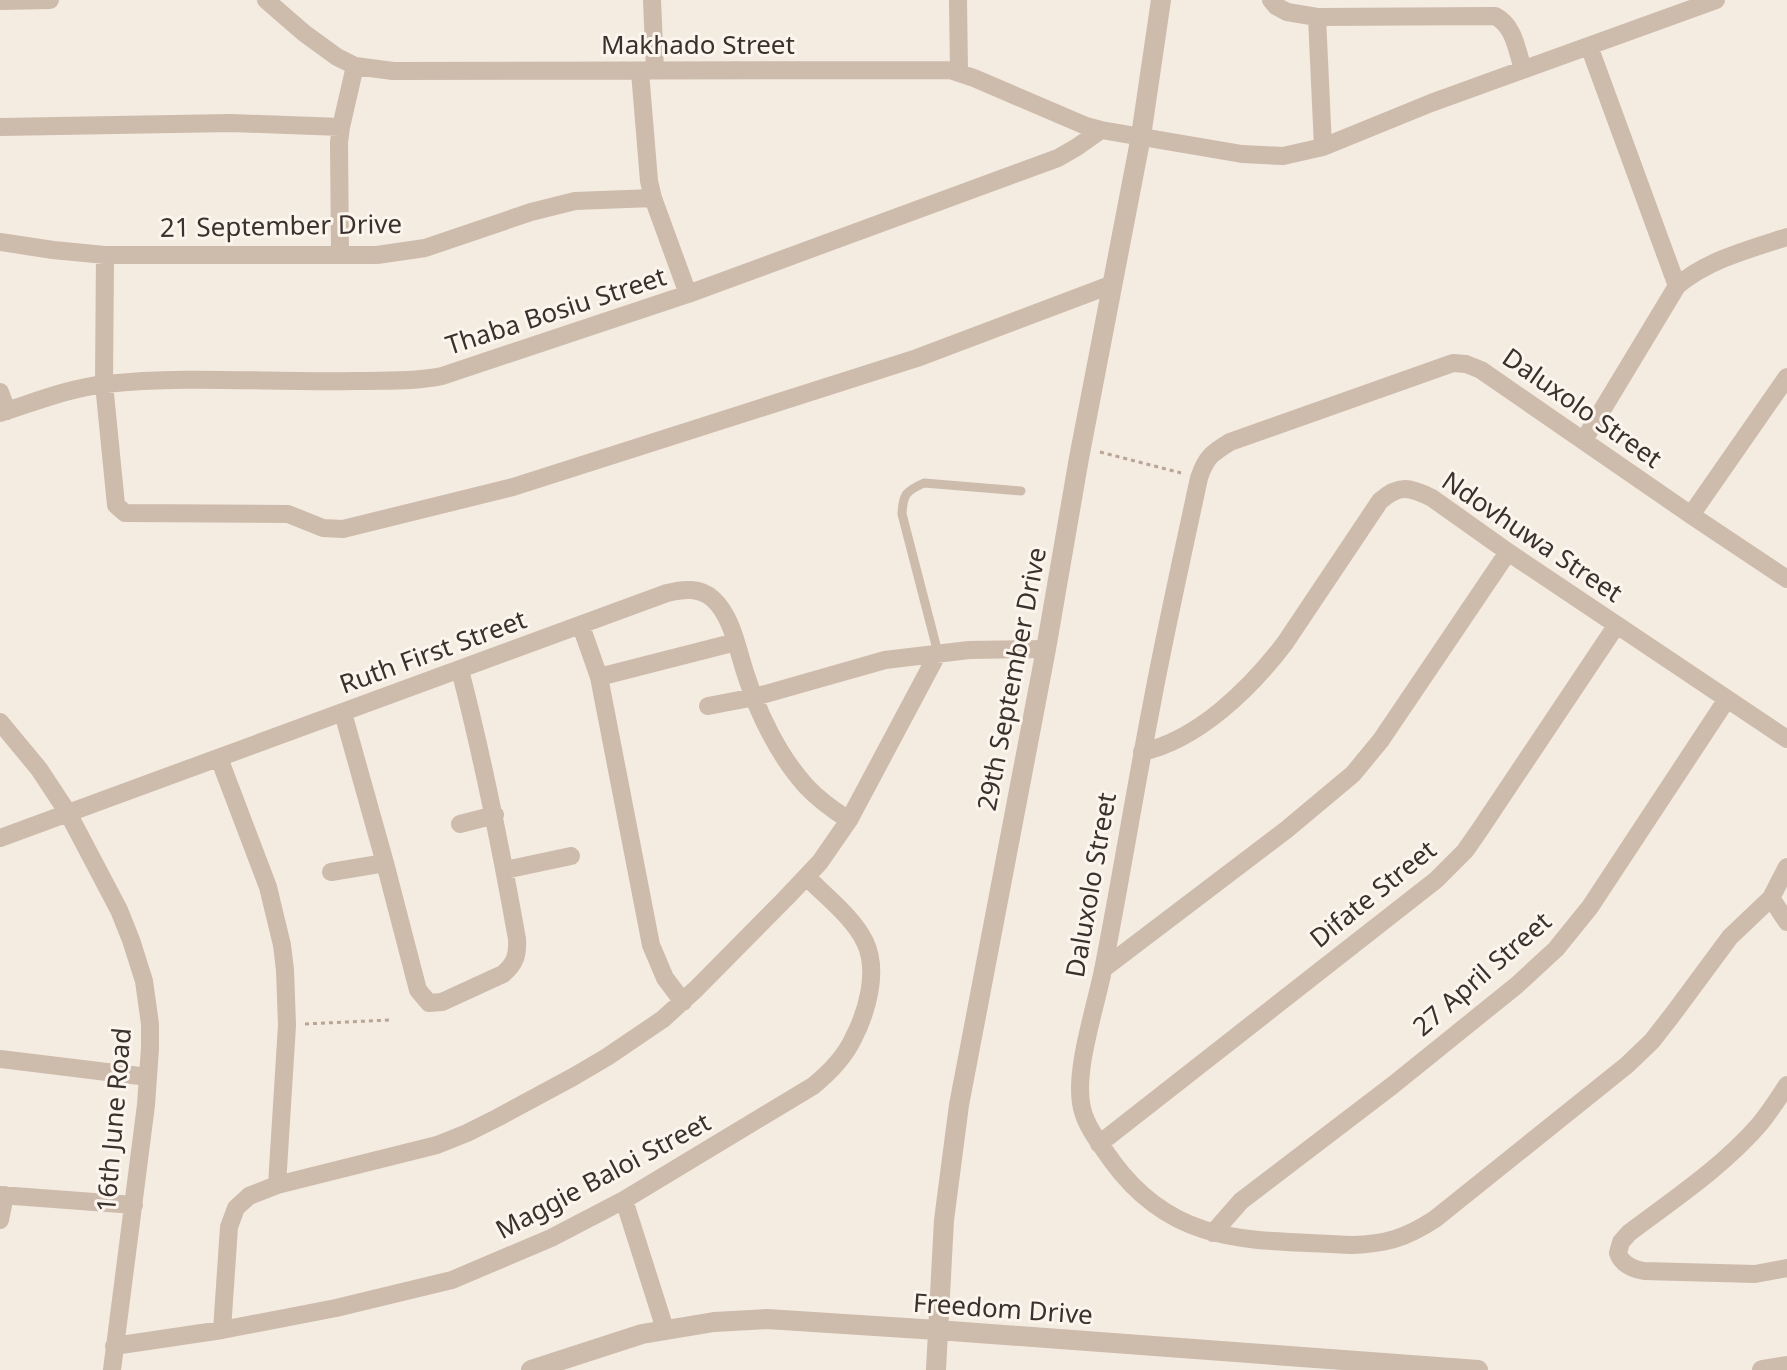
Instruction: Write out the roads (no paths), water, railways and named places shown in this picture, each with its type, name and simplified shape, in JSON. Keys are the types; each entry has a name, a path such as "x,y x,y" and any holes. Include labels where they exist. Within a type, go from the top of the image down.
{"street":[{"path":"0,1 50,0"},
{"path":"652,0 648,71 649,181 688,294"},
{"path":"958,0 959,72"},
{"name":"29th September Drive","path":"936,1370 944,1220 959,1105 1141,136 1161,0"},
{"path":"1271,0 1287,12 1317,17 1495,16 1506,23 1523,69"},
{"name":"Makhado Street","path":"278,3 322,47 355,66 393,71 950,70 1101,130 1242,154 1283,156 1323,147 1431,103 1716,0"},
{"path":"1317,17 1323,147"},
{"path":"1589,46 1677,286"},
{"path":"340,255 341,127 355,66"},
{"path":"0,127 231,123 341,127"},
{"name":"Thaba Bosiu Street","path":"3,412 64,392 104,384 199,380 426,379 462,370 688,294 1058,158 1101,130"},
{"name":"21 September Drive","path":"0,242 105,255 377,255 425,248 531,212 575,201 653,198"},
{"path":"1584,440 1677,286 1689,276 1733,255 1787,237"},
{"path":"105,255 104,384 114,496 120,510 125,513 288,514 323,528 343,529 513,487 917,358 1113,284"},
{"name":"Daluxolo Street","path":"1787,579 1481,370 1466,364 1453,363 1230,442 1209,456 1199,478 1142,752 1083,1061 1082,1109 1099,1144 1135,1187 1158,1208 1180,1221 1213,1233 1251,1239 1367,1245 1395,1240 1435,1219 1627,1065 1652,1041 1730,937 1771,898 1787,867"},
{"path":"1691,515 1787,377"},
{"path":"0,392 3,412"},
{"name":"Ndovhuwa Street","path":"1142,752 1176,742 1211,718 1270,662 1373,509 1388,494 1405,488 1422,493 1787,739"},
{"path":"1103,969 1286,830 1353,774 1381,740 1508,552"},
{"name":"Ruth First Street","path":"0,838 667,593 694,590 716,601 721,608 736,642 747,680 779,749 791,767 817,797 849,820"},
{"path":"581,626 599,677 651,945 665,978 683,1002"},
{"name":"Difate Street","path":"1099,1144 1450,867 1479,831 1616,626"},
{"path":"599,677 736,642"},
{"path":"708,706 755,697 885,660 993,649 1046,649"},
{"path":"222,1330 229,1227 241,1202 277,1185 437,1145 467,1133 607,1057 663,1019 807,877 834,843 938,653"},
{"path":"343,713 418,990 429,1003 442,1002 503,974 517,955 517,939 495,815 460,670"},
{"name":"27 April Street","path":"1213,1233 1249,1194 1393,1085 1528,976 1556,949 1590,907 1727,699"},
{"name":"16th June Road","path":"0,722 39,769 68,813 119,910 138,960 146,992 150,1024 148,1077 112,1370"},
{"path":"219,758 259,862 276,918 285,970 287,1025 277,1185"},
{"path":"460,824 495,815"},
{"path":"505,870 571,856"},
{"path":"331,872 385,863"},
{"name":"Maggie Baloi Street","path":"114,1346 222,1330 336,1308 452,1280 551,1238 624,1200 813,1086 834,1066 853,1039 865,1008 871,968 869,953 856,929 807,877"},
{"path":"1771,898 1787,922"},
{"path":"0,1059 148,1077"},
{"path":"1787,1085 1744,1141 1707,1174 1629,1233 1621,1242 1618,1253 1628,1266 1644,1271 1755,1274 1787,1268"},
{"path":"0,1220 2,1195 134,1205"},
{"path":"624,1200 665,1329"},
{"name":"Freedom Drive","path":"531,1370 623,1339 665,1329 767,1319 1478,1370"},
{"path":"1762,1370 1787,1366"}],"lane":[{"path":"938,653 902,514 903,498 910,489 924,483 1021,491"}]}
